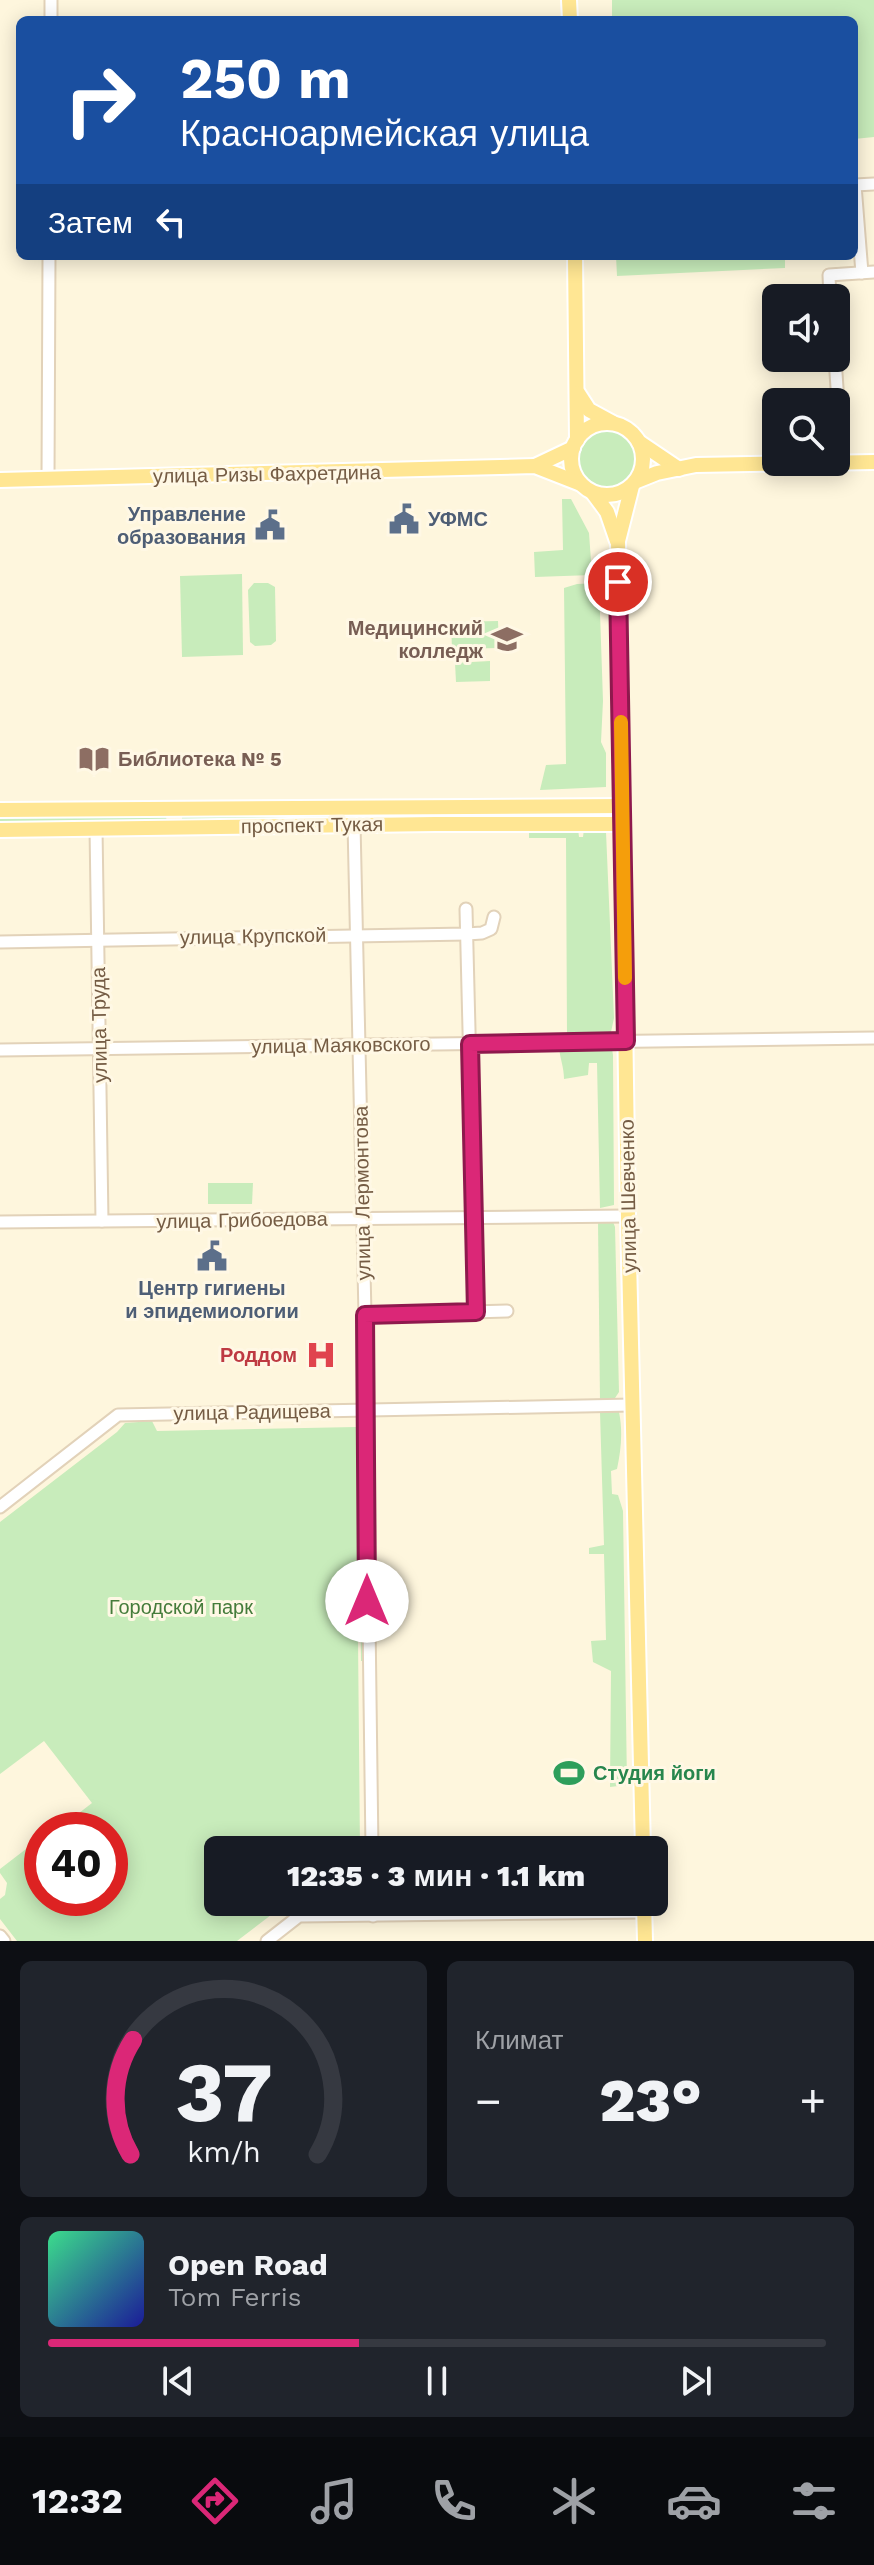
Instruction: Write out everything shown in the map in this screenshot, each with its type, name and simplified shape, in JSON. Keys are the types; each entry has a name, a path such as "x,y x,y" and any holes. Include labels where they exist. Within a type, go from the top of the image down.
{"main road":[{"path":"575,260 577,392 572,467 607,512 618,541"},
{"path":"577,392 589,410 628,430 639,442 679,469"},
{"path":"535,466 575,444 589,428 613,423"},
{"path":"618,541 634,484 644,462 639,442"},
{"path":"850,462 874,462"},
{"path":"535,466 587,489 614,495 634,484 696,465 762,464"},
{"name":"улица Ризы Фахретдина","path":"0,480 535,466"},
{"name":"улица Шевченко","path":"618,541 628,1216 643,1836"},
{"name":"проспект Тукая","path":"0,810 623,806"},
{"name":"проспект Тукая","path":"0,830 354,824 623,824"},
{"path":"644,1916 645,1941"}],"street":[{"path":"829,284 829,275 868,273 858,205"},
{"path":"48,478 49,260"},
{"path":"435,807 435,824"},
{"path":"178,810 179,827"},
{"name":"улица Лермонтова","path":"354,824 372,1836"},
{"name":"улица Труда","path":"96,828 102,1221"},
{"path":"466,909 476,1312"},
{"path":"467,934 487,932 494,917"},
{"name":"улица Крупской","path":"0,942 467,934"},
{"name":"улица Маяковского","path":"0,1050 874,1038"},
{"name":"улица Грибоедова","path":"0,1222 628,1216"},
{"path":"365,1315 507,1311"},
{"name":"улица Радищева","path":"0,1507 118,1415 632,1405"},
{"path":"267,1941 299,1916"},
{"path":"0,1936 4,1941"}],"green space":[{"path":"612,0 874,0 874,137 858,139 858,16 612,16"},
{"path":"616,260 785,260 785,268 617,276"},
{"path":"601,429 613,429 629,438 636,448 636,472 629,482 613,491 601,491 581,477 576,466 576,454 590,434"},
{"path":"562,499 571,499 589,533 592,575 535,577 534,552 563,550"},
{"path":"242,574 243,655 182,657 180,576"},
{"path":"254,583 268,583 275,587 276,641 271,645 255,646 250,642 248,590"},
{"path":"599,583 603,701 601,742 606,753 606,787 540,790 546,765 566,764 564,588"},
{"path":"498,621 499,648 452,649 451,622"},
{"path":"490,661 490,681 456,682 455,663"},
{"path":"373,811 431,814 371,822 182,824 182,817"},
{"path":"0,814 166,816 167,824 0,825"},
{"path":"529,829 578,829 579,837 583,837 584,829 606,832 614,1018 611,1032 567,1036 566,838 529,838"},
{"path":"608,1046 613,1055 614,1205 600,1208 597,1063 589,1063 588,1075 564,1079 559,1047"},
{"path":"208,1183 253,1183 252,1204 208,1204"},
{"path":"612,1219 615,1227 619,1392 615,1398 600,1401 598,1221"},
{"path":"600,1412 619,1412 621,1427 617,1469 611,1471 612,1494 618,1495 623,1511 627,1785 610,1787 611,1671 593,1662 591,1641 606,1640 604,1554 589,1554 589,1548 604,1545"},
{"name":"Городской парк","path":"152,1421 157,1431 356,1427 360,1836 204,1836 204,1916 270,1916 237,1941 17,1941 0,1919 0,1899 5,1895 7,1883 0,1869 24,1851 24,1916 128,1916 128,1812 80,1812 92,1803 44,1741 0,1774 0,1522 125,1423"},
{"path":"358,1426 361,1426 364,1661 361,1661"}],"slow traffic":[{"path":"621,722 625,978"}],"place":[{"name":"УФМС","path":"404,519"},
{"name":"Управление образования","path":"270,525"},
{"name":"Медицинский колледж","path":"507,639"},
{"name":"Библиотека № 5","path":"94,759"},
{"name":"Центр гигиены и эпидемиологии","path":"212,1256"},
{"name":"Роддом","path":"321,1355"},
{"name":"Студия йоги","path":"569,1773"}],"route":[{"path":"367,1601 365,1315 476,1312 470,1044 626,1041 618,582"}]}
